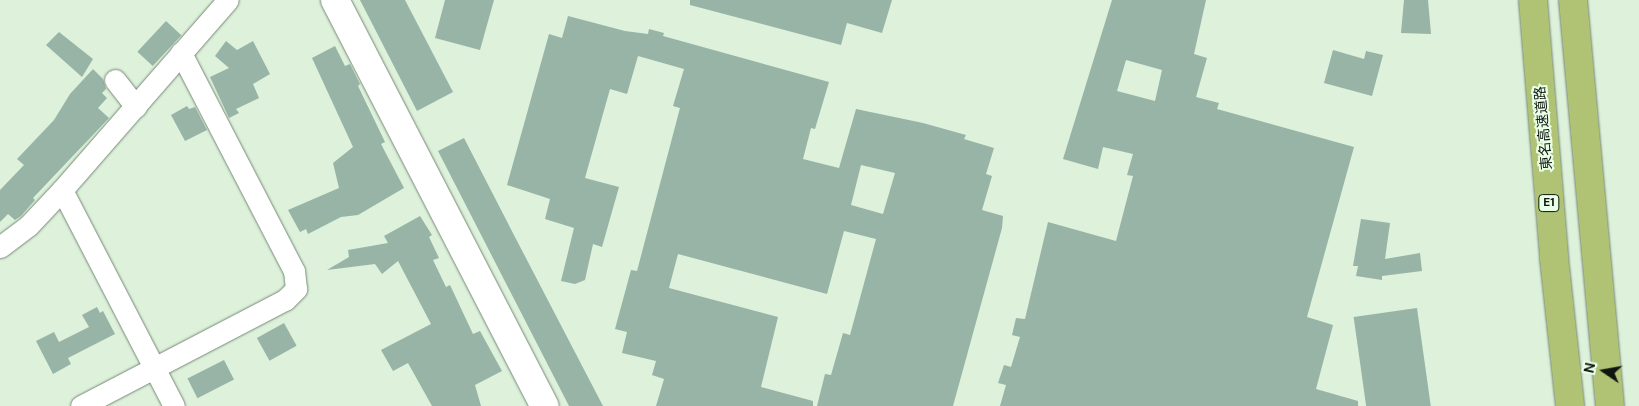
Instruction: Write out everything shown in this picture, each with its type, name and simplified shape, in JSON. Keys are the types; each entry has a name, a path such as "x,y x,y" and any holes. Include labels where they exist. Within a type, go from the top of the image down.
{"highway":[{"name":"東名高速道路","path":"1533,0 1554,258 1570,406"},
{"path":"1573,0 1610,406"}],"street":[{"path":"0,247 29,224 62,190 228,0"},
{"path":"336,0 545,406"},
{"path":"81,406 286,300 293,294 297,282 181,53"},
{"path":"115,80 136,107"},
{"path":"62,190 174,406"}],"building":[{"path":"360,0 405,0 453,92 417,111"},
{"path":"445,0 494,0 480,50 435,38"},
{"path":"690,0 892,0 882,33 847,23 841,45 690,5"},
{"path":"1112,0 1206,0 1194,54 1207,58 1196,97 1219,103 1217,109 1354,147 1307,317 1333,325 1316,389 1358,401 1358,406 1000,406 1006,385 998,383 1004,365 1011,367 1020,337 1012,335 1016,318 1025,319 1048,222 1116,241 1133,176 1127,175 1133,154 1103,147 1098,169 1063,159","holes":["1126,60 1162,70 1155,101 1117,91"]},
{"path":"1404,0 1428,0 1431,34 1401,33"},
{"path":"568,16 625,31 648,34 649,29 664,33 663,36 829,82 815,129 811,128 803,159 839,168 856,109 923,123 966,135 964,139 994,148 986,174 992,176 982,210 1003,216 1002,228 953,406 817,406 825,374 831,375 843,333 850,335 876,239 844,231 827,294 678,254 669,288 778,317 761,387 813,401 813,406 656,406 664,379 652,375 656,361 622,353 627,332 615,329 631,270 637,271 680,108 673,106 684,69 638,56 627,94 610,89 585,178 619,187 602,247 593,244 585,280 575,284 561,281 574,228 545,219 550,199 507,185 549,34 562,38","holes":["861,165 895,173 883,214 851,205"]},
{"path":"166,21 181,35 153,66 137,52"},
{"path":"59,32 93,59 82,77 46,45"},
{"path":"226,41 237,50 253,41 270,74 253,84 259,98 236,109 239,113 229,118 210,77 229,68 215,56"},
{"path":"335,46 345,66 350,64 360,84 358,86 385,142 381,144 404,188 358,215 341,217 308,234 306,229 300,232 288,210 339,188 333,163 353,147 312,58"},
{"path":"1333,50 1364,59 1366,51 1383,55 1372,96 1324,83"},
{"path":"93,69 103,79 106,89 102,93 107,98 98,108 109,118 33,198 35,200 21,216 15,220 8,214 0,222 0,190 24,165 17,159 54,120 70,94"},
{"path":"187,106 189,109 195,107 207,130 185,141 171,115"},
{"path":"464,138 603,406 569,406 438,151"},
{"path":"420,216 432,235 429,237 439,258 433,260 446,287 450,285 473,334 480,331 502,371 475,385 481,406 432,406 408,363 393,371 381,350 431,324 398,261 382,274 375,264 327,270 349,257 348,250 388,243 384,236"},
{"path":"1361,219 1390,223 1385,259 1420,253 1422,271 1382,276 1382,280 1356,276 1358,266 1353,266"},
{"path":"97,307 100,313 103,311 115,334 68,358 71,364 53,374 36,341 54,332 59,342 89,327 82,315"},
{"path":"1417,308 1431,406 1366,406 1354,317"},
{"path":"284,323 297,346 269,361 257,338"},
{"path":"224,360 234,380 197,398 187,379"}]}
